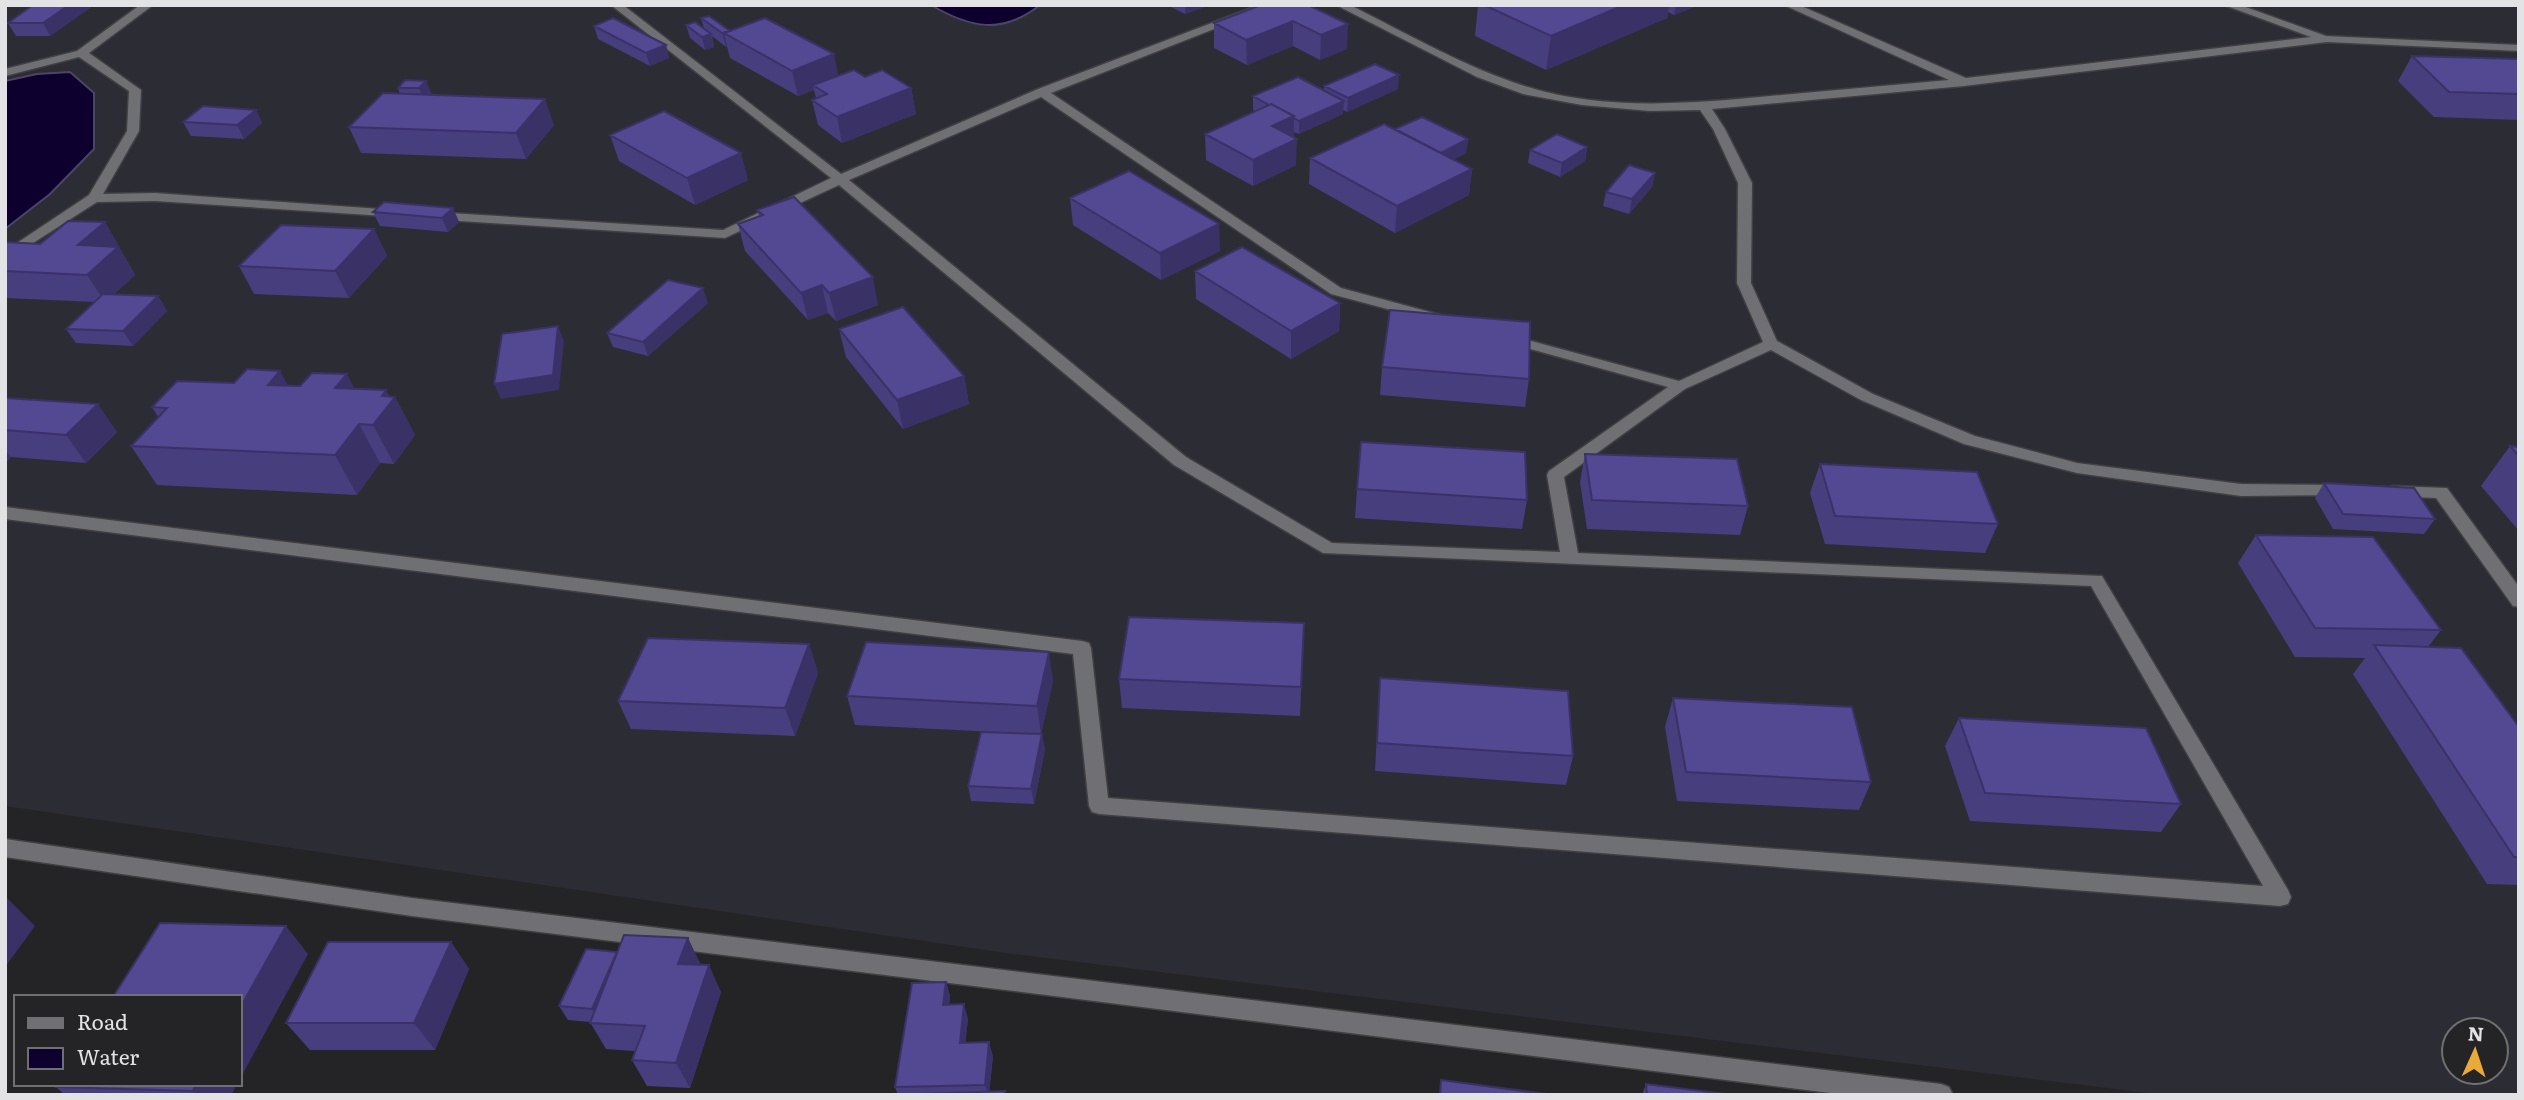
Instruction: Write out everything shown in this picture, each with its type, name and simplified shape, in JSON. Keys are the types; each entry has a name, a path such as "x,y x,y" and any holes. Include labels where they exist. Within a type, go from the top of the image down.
{"street":[{"path":"5,72 81,53 148,5"},
{"path":"5,513 1082,648 1099,806 2280,897 2096,580 1329,549 1180,461 840,179 615,5"},
{"path":"94,198 155,197 594,228 725,234 840,179 1042,92 1270,5"},
{"path":"1341,5 1481,74 1527,91 1596,103 1650,107 1704,106 1964,82 2327,39 2519,48"},
{"path":"1789,5 1964,82"},
{"path":"2229,5 2327,39"},
{"path":"5,257 94,198 133,131 135,90 81,53"},
{"path":"1042,92 1336,291 1455,324"},
{"path":"1704,106 1719,129 1745,183 1744,283 1770,344 1867,397 1970,440 2077,468 2241,490 2441,492 2519,601"},
{"path":"1495,335 1681,386"},
{"path":"1570,559 1555,475 1681,386 1770,344"},
{"path":"5,848 426,908 1941,1095"}],"shaded area":[{"path":"5,5 2519,5 2519,1095 2165,1095 1013,954 5,806"}],"water":[{"path":"931,5 1040,5 1012,21 986,25 959,19"},
{"path":"70,72 94,93 94,149 50,194 5,229 5,81 37,74"}],"building":[{"path":"33,5 69,5 43,23 8,23"},
{"path":"1261,5 1308,5 1348,24 1321,35 1293,21 1246,40 1214,23"},
{"path":"1484,5 1624,5 1551,36"},
{"path":"709,16 730,31 722,33 701,18"},
{"path":"613,18 666,45 646,53 594,26"},
{"path":"765,18 834,54 792,71 724,33"},
{"path":"695,22 711,34 702,37 686,25"},
{"path":"2412,56 2519,59 2519,94 2449,92"},
{"path":"1375,64 1399,75 1348,98 1324,86"},
{"path":"854,70 865,77 882,70 911,88 837,117 812,100 827,94 813,85"},
{"path":"1298,77 1344,101 1299,121 1253,96"},
{"path":"405,80 426,81 419,88 398,88"},
{"path":"383,93 545,99 516,133 349,127"},
{"path":"1271,104 1294,116 1272,126 1297,139 1253,160 1205,134"},
{"path":"203,106 256,110 237,125 183,122"},
{"path":"664,111 741,153 687,178 610,135"},
{"path":"1422,117 1468,139 1441,153 1395,129"},
{"path":"1384,124 1472,169 1397,206 1310,158"},
{"path":"1557,134 1587,147 1562,163 1530,150"},
{"path":"1629,165 1655,173 1632,199 1606,192"},
{"path":"1129,171 1219,224 1160,253 1070,198"},
{"path":"794,197 873,277 829,293 822,285 801,293 738,224 763,215 757,210"},
{"path":"384,202 453,208 442,218 373,212"},
{"path":"68,221 105,222 78,245 118,247 87,275 5,271 5,242 40,244"},
{"path":"281,225 374,229 335,271 239,266"},
{"path":"1242,247 1340,303 1291,331 1195,271"},
{"path":"668,280 703,288 643,342 607,333"},
{"path":"103,294 158,296 123,331 66,329"},
{"path":"903,307 964,376 897,400 839,329"},
{"path":"1390,310 1530,322 1529,379 1382,367"},
{"path":"558,326 553,375 494,384 502,334"},
{"path":"247,369 280,371 268,385 300,386 312,373 347,374 335,388 386,390 382,396 395,397 373,425 359,424 335,455 131,446 167,408 152,407 177,381 234,383"},
{"path":"5,398 98,404 66,435 5,430"},
{"path":"1361,442 1525,452 1527,500 1357,489"},
{"path":"2510,446 2519,447 2519,456"},
{"path":"1585,454 1737,459 1748,506 1592,500"},
{"path":"1820,464 1977,472 1998,524 1835,516"},
{"path":"2324,483 2414,488 2435,519 2343,514"},
{"path":"2256,535 2373,537 2441,630 2315,628"},
{"path":"1129,617 1304,623 1301,687 1119,679"},
{"path":"648,638 809,644 785,708 618,701"},
{"path":"866,642 1049,652 1037,706 847,696"},
{"path":"2374,645 2461,648 2519,727 2519,857 2514,857"},
{"path":"1380,678 1568,691 1573,756 1377,743"},
{"path":"1673,698 1852,707 1871,782 1686,772"},
{"path":"1959,718 2146,728 2181,804 1985,793"},
{"path":"981,732 1042,734 1031,789 968,786"},
{"path":"160,923 286,926 242,1004 242,995 114,995"},
{"path":"624,935 688,938 678,964 709,965 676,1063 632,1060 645,1026 590,1023"},
{"path":"328,942 451,942 414,1023 286,1023"},
{"path":"586,949 617,952 592,1009 559,1006"},
{"path":"946,982 943,1005 964,1004 960,1043 989,1042 985,1085 895,1087 912,983"},
{"path":"1441,1080 1553,1095 1440,1095"},
{"path":"1646,1084 1733,1095 1647,1095"},
{"path":"57,1086 195,1086 193,1091"},
{"path":"1005,1091 1004,1095 922,1095 922,1094"}]}
